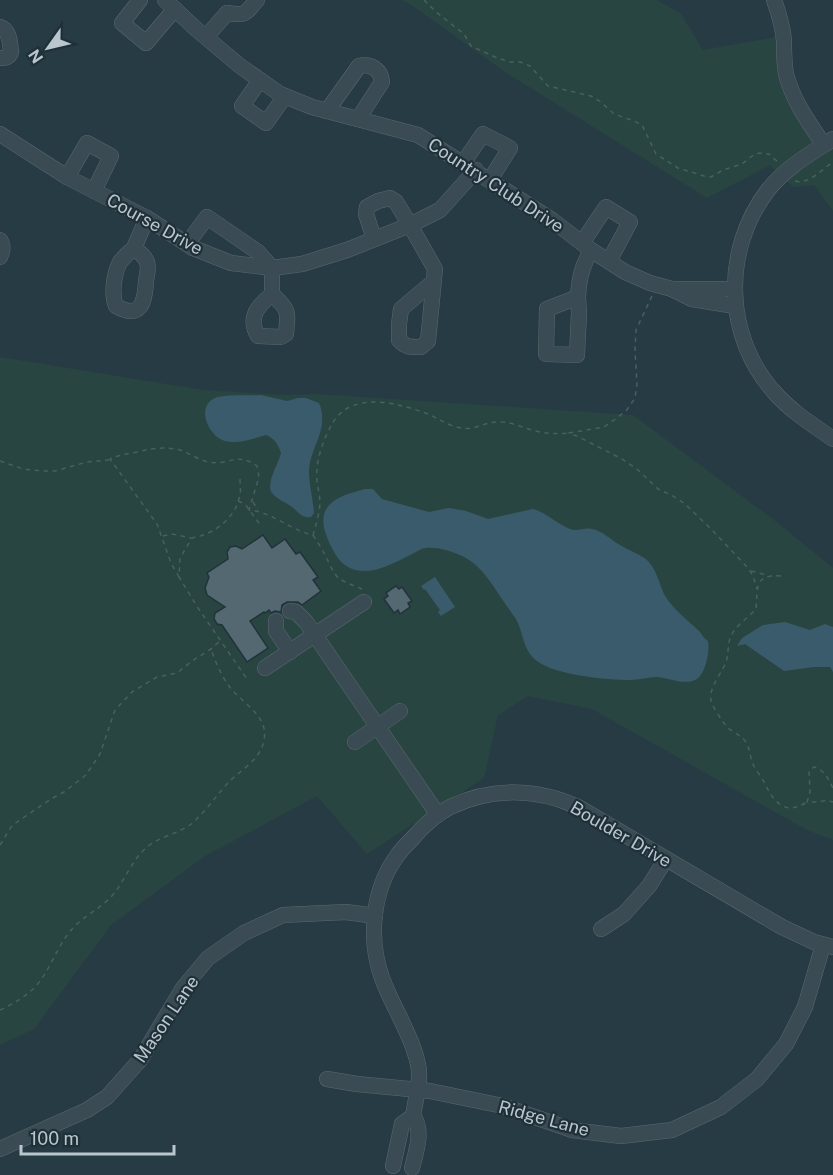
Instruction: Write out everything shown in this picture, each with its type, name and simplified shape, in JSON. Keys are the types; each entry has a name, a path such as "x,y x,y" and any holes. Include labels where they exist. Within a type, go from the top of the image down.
{"street":[{"path":"140,0 122,23 146,43 170,4"},
{"path":"206,37 225,6 241,15 257,0"},
{"path":"774,0 781,20 784,65 789,85 797,104 828,142 783,174 768,189 749,221 739,253 735,306 747,349 756,368 769,386 793,410 833,439"},
{"name":"Country Club Drive","path":"170,4 240,66 280,94 327,111 418,135 552,220 586,247 625,272 692,299 735,306"},
{"path":"0,27 8,34 11,52 6,58 0,58"},
{"path":"327,111 359,66 367,64 379,73 382,82 358,119"},
{"path":"260,80 242,106 266,123 285,96"},
{"name":"Course Drive","path":"1,137 67,177 147,218 193,248 231,263 272,268 302,264 348,250 411,225 440,210 470,166 483,134 510,148 490,180"},
{"path":"67,177 87,142 111,156 94,190"},
{"path":"374,239 366,214 367,207 390,198 396,202 411,225 435,269 433,282"},
{"path":"578,297 579,278 586,247 606,207 630,222 609,261"},
{"path":"187,244 207,217 258,252 272,268 272,294"},
{"path":"134,248 147,218"},
{"path":"0,240 3,246 0,257"},
{"name":"Country Club Drive","path":"664,287 735,289"},
{"path":"266,668 366,596"},
{"path":"290,611 300,615 438,815"},
{"path":"276,621 276,631 290,652"},
{"path":"355,742 400,711"},
{"name":"Boulder Drive","path":"414,1172 418,1123 413,1116 419,1072 416,1056 386,989 378,964 374,936 375,916 387,873 397,855 425,824 438,815 460,803 490,794 521,792 555,798 578,807 782,927 805,939 828,946"},
{"path":"601,929 624,914 649,886 666,859"},
{"name":"Mason Lane","path":"0,1149 87,1110 107,1097 140,1060 183,988 208,958 244,933 283,915 346,912 375,916"},
{"name":"Ridge Lane","path":"327,1079 417,1090 503,1106 572,1130 621,1136 672,1130 721,1107 757,1079 786,1044 805,1007 828,946"},
{"name":"Boulder Drive","path":"390,1171 402,1124 413,1116"},
{"name":"Boulder Drive","path":"390,1171 399,1163 404,1163 408,1164 414,1172"}],"path":[{"path":"424,0 464,34 471,46 502,60 520,62 530,66 549,86 591,96 614,114 642,125 656,154 678,168 711,177 723,170 742,164 759,153 769,154 783,167"},
{"path":"791,176 795,181 807,181 833,162"},
{"path":"313,535 320,507 317,469 323,445 339,414 360,403 369,402 430,415 442,422 465,429 499,422 511,423 545,434 569,433 604,427 626,411 635,398 636,330 664,287"},
{"path":"569,433 622,459 658,489 685,504 738,556 750,571 757,588 756,609 731,635 726,661 711,694 712,703 728,727 746,742 756,771 777,803 791,808 807,802 823,800 833,802"},
{"path":"0,461 23,469 55,471 161,447 183,451 207,462 220,463 240,458 249,460 257,466 259,477 249,510"},
{"path":"110,459 157,524 178,577 247,679"},
{"path":"161,536 172,534 192,538 210,533 224,524 238,501 240,479"},
{"path":"252,500 259,511"},
{"path":"238,501 245,504 261,526"},
{"path":"249,510 259,511 302,533 313,535 338,578 366,596"},
{"path":"178,577 180,558 192,538"},
{"path":"750,571 781,576"},
{"path":"757,588 768,575"},
{"path":"0,845 11,827 17,822 86,775 100,754 115,710 132,692 157,677 177,673 220,640"},
{"path":"0,1010 22,998 36,986 67,935 77,923 108,900 119,888 147,847 179,831 199,817 230,781 259,753 264,743 265,732 262,722 229,686 211,649"},
{"path":"807,802 810,792 809,771 814,767 826,774 833,788"}],"green space":[{"path":"401,0 657,0 681,14 703,50 776,37 777,58 822,155 833,148 833,211 814,185 793,187 770,165 707,198 505,72 410,4"},
{"path":"0,357 203,390 284,395 316,394 633,415 778,523 833,568 833,840 807,830 592,709 528,696 498,715 484,778 367,854 317,796 205,856 111,925 34,1029 0,1045"}],"water":[{"path":"261,395 287,401 306,398 319,403 322,412 321,429 309,471 314,513 311,517 301,515 276,497 270,489 271,479 281,453 274,440 266,435 240,441 225,441 214,434 206,421 206,408 215,398"},
{"path":"365,489 373,489 382,499 429,512 449,508 488,519 533,509 570,529 589,529 600,532 648,561 668,600 708,641 708,656 703,672 697,679 688,682 657,677 620,680 582,676 545,666 532,657 517,621 483,572 466,558 447,550 424,548 373,570 358,570 347,566 337,557 326,535 324,515 333,502"},
{"path":"435,577 455,607 441,616 438,612 440,610 421,586"},
{"path":"785,622 810,630 825,624 833,627 833,672 830,667 784,671 745,644 737,646 742,638 763,625"}],"building":[{"path":"263,535 272,548 285,539 296,554 300,552 318,577 313,580 321,591 302,605 298,602 287,602 282,605 281,612 271,613 269,610 250,621 268,648 247,662 222,625 217,624 214,619 215,613 225,607 207,595 205,588 209,577 207,573 228,559 227,552 230,547 236,546 242,549"},
{"path":"396,586 399,589 402,587 412,601 408,603 410,607 400,614 398,610 394,613 384,599 388,596 386,593"}]}
